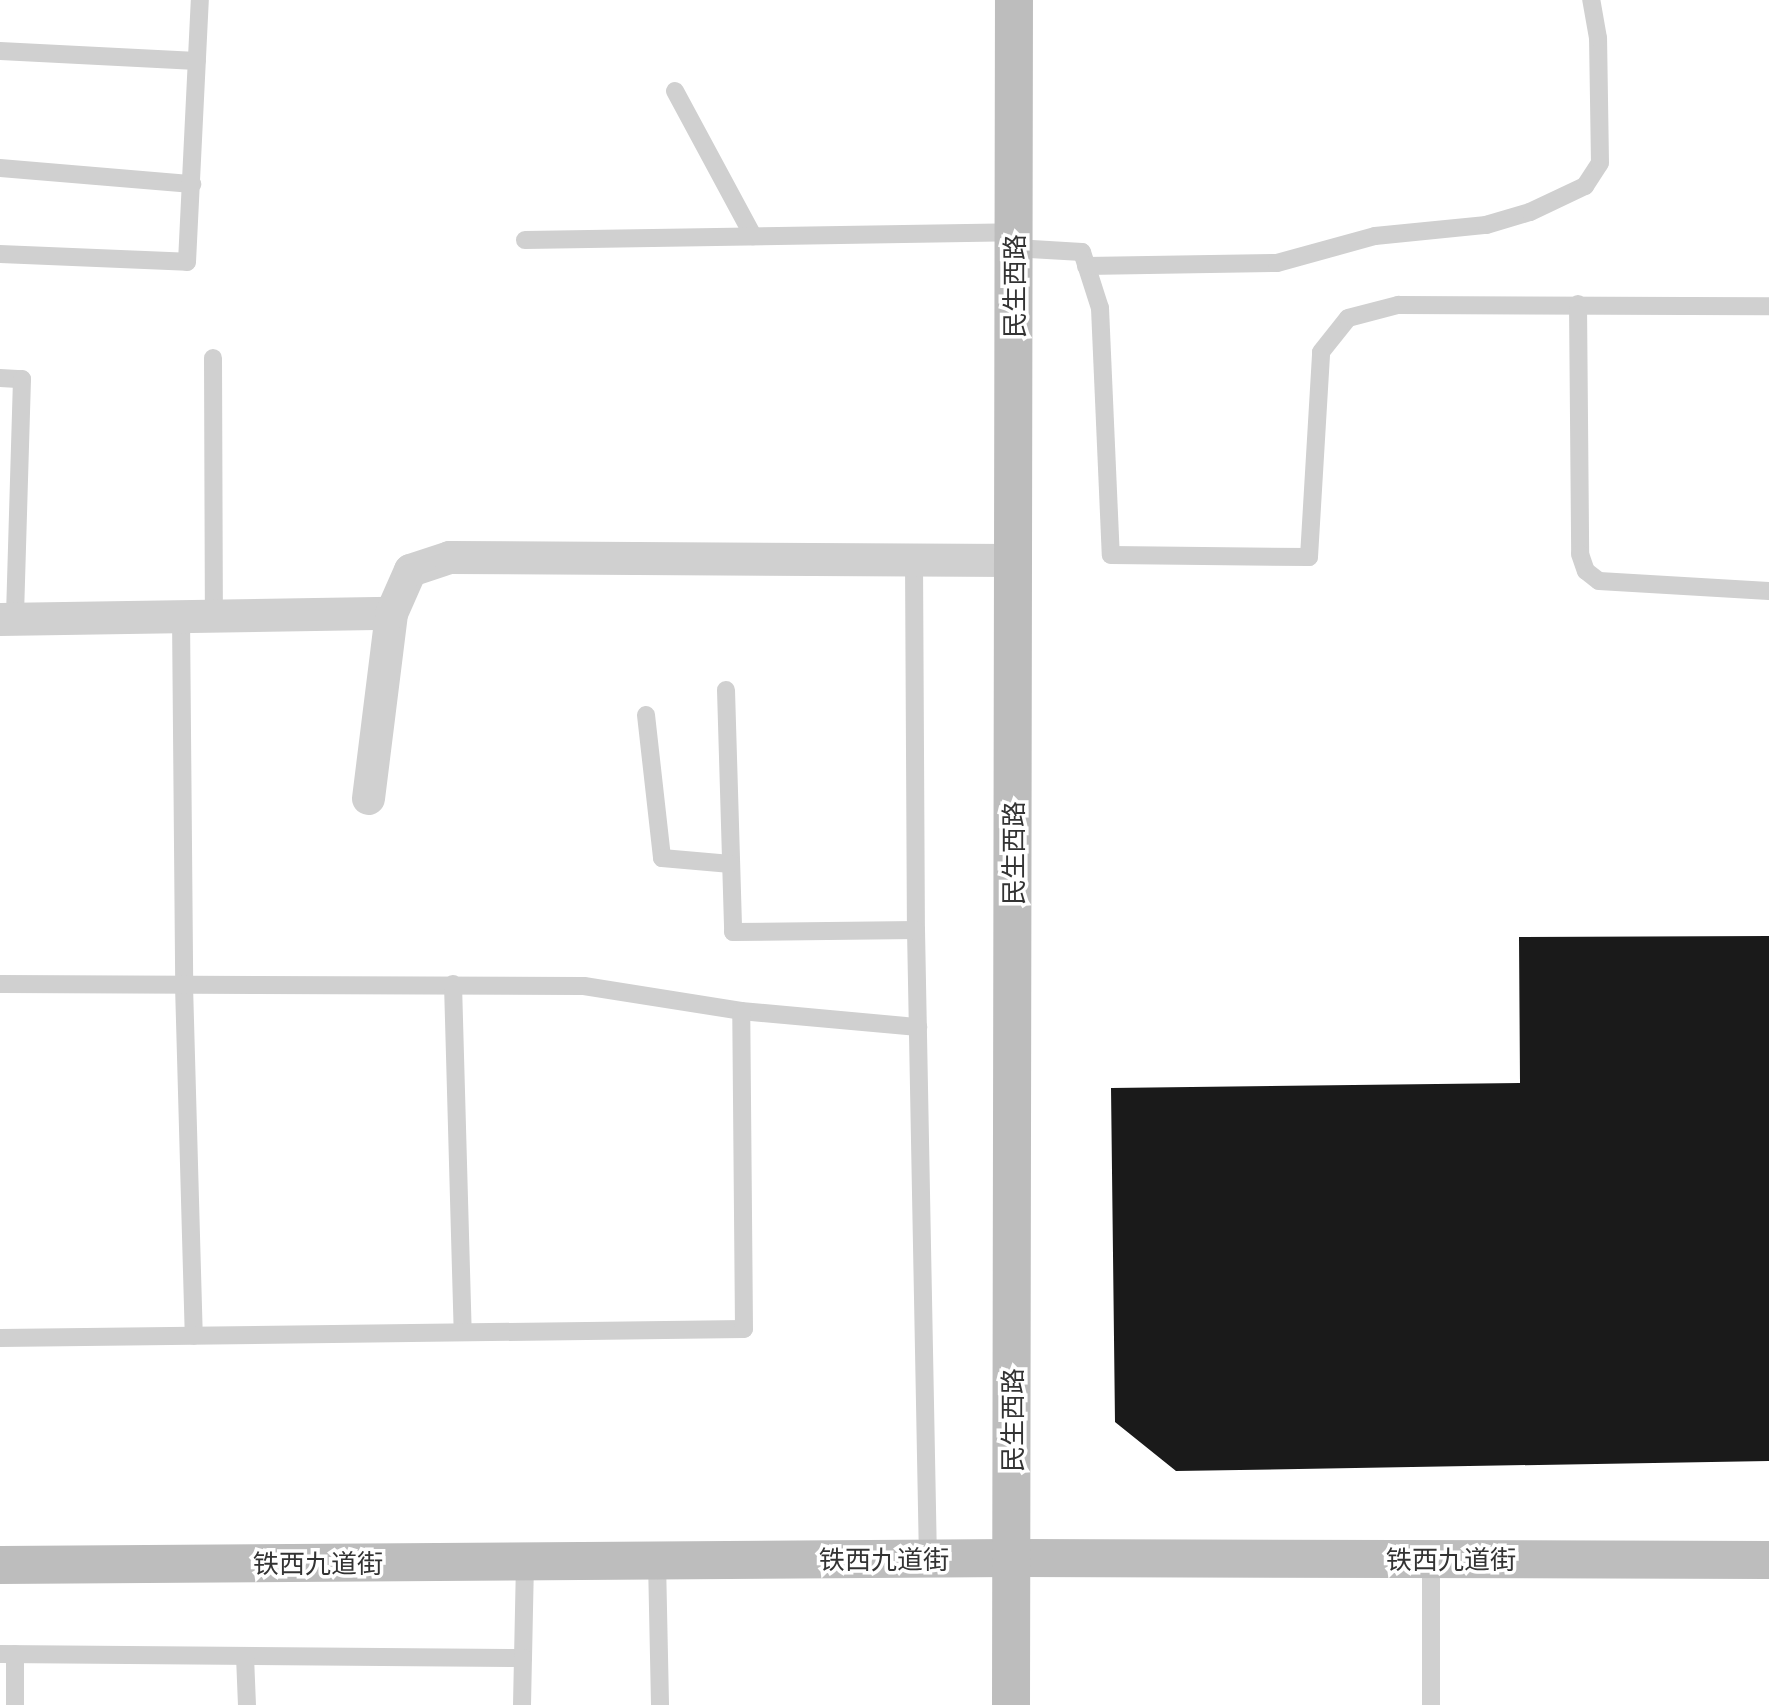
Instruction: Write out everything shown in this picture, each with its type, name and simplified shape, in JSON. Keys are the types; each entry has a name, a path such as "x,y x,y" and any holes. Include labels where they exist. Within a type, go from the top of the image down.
{"main road":[{"name":"民生西路","path":"1010,1705 1014,0"},
{"name":"铁西九道街","path":"0,1565 1011,1558 1769,1560"}],"street":[{"path":"368,798 391,613 410,570 450,557 1013,560"},
{"path":"8,619 391,613"}],"lane":[{"path":"0,254 187,262 200,0"},
{"path":"1086,266 1277,263 1375,236 1486,225 1531,212 1586,186 1600,163 1598,38 1591,0"},
{"path":"0,51 197,61"},
{"path":"675,91 753,236"},
{"path":"0,168 192,184"},
{"path":"525,240 753,236 1014,240 1082,252 1100,308 1111,555 1310,557 1321,352 1348,318 1398,305 1769,306"},
{"path":"1578,304 1580,554 1586,571 1599,581 1769,591"},
{"path":"213,358 214,616"},
{"path":"0,378 22,379 8,619"},
{"path":"914,560 916,930 928,1559"},
{"path":"181,617 184,985 194,1336"},
{"path":"726,690 733,932 916,930"},
{"path":"646,715 662,858 731,864"},
{"path":"0,984 584,986 741,1012 918,1027"},
{"path":"453,984 463,1332"},
{"path":"0,1338 744,1329 741,1012"},
{"path":"1431,1559 1431,1705"},
{"path":"657,1561 660,1705"},
{"path":"522,1705 525,1562"},
{"path":"15,1705 7,1654 523,1658"},
{"path":"245,1656 247,1705"}],"building":[{"path":"1769,936 1769,1461 1176,1471 1115,1422 1111,1088 1520,1083 1519,937"}]}
